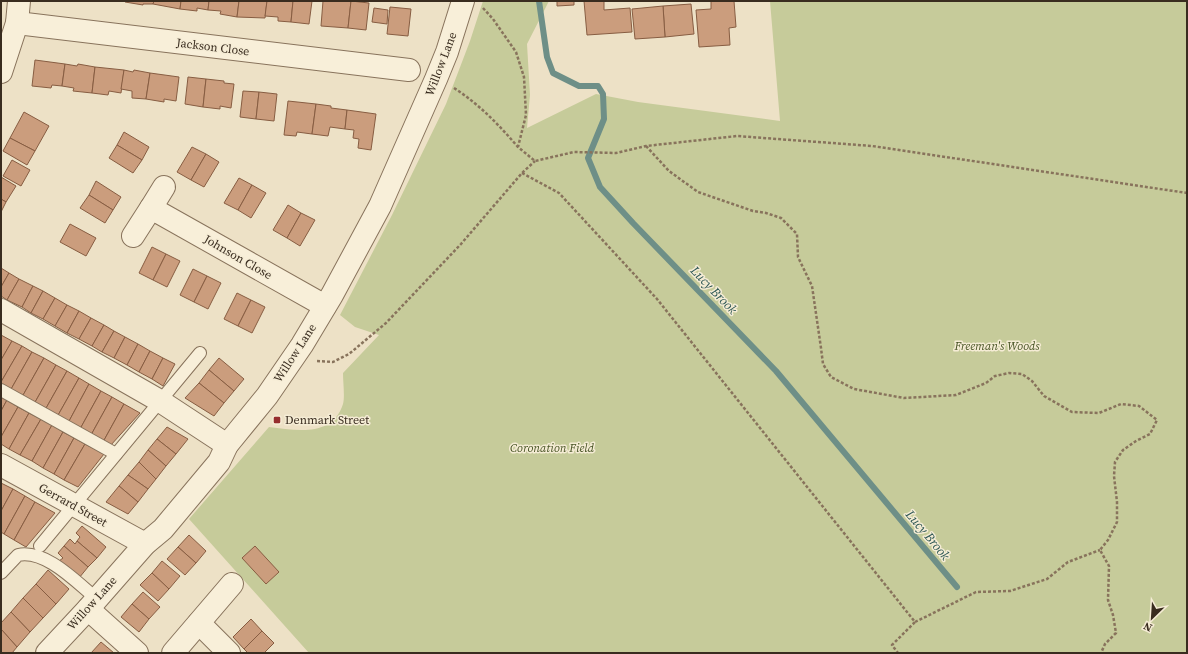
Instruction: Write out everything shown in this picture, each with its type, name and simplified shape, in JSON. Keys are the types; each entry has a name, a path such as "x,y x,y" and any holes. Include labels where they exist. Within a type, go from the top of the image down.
{"street":[{"path":"1,72 17,23 19,1"},
{"name":"Willow Lane","path":"47,653 145,544 163,529 219,462 227,445 267,396 296,354 325,306 380,206 447,52 471,3"},
{"name":"Jackson Close","path":"17,23 409,70"},
{"path":"133,236 164,187"},
{"name":"Johnson Close","path":"151,208 325,306"},
{"path":"1,310 160,401 227,445"},
{"name":"Gerrard Street","path":"1,465 145,544"},
{"path":"173,653 232,584"},
{"path":"92,604 137,653"},
{"path":"199,623 229,653"}],"lane":[{"path":"40,546 200,353"},
{"path":"1,390 116,454"},
{"path":"1,573 18,555 22,554 33,556 52,563 60,568 92,604"}],"path":[{"path":"471,3 493,19 516,52 524,77 526,115 518,147"},
{"path":"451,86 470,98 500,126 518,147 535,161"},
{"path":"296,354 319,362 333,362 349,354 386,323 456,250 522,173 535,161 574,152 616,153 646,146 737,136 872,146 1187,193"},
{"path":"646,146 669,171 698,192 753,211 766,213 781,218 797,234 798,256 812,286 823,364 831,377 854,389 904,398 956,395 986,383 996,376 1009,373 1022,374 1032,381 1044,396 1072,412 1099,413 1121,404 1139,406 1157,420 1150,434 1123,450 1115,462 1114,476 1117,502 1117,522 1108,540 1100,550 1068,562 1047,579 1010,591 976,592 915,622 892,645 898,653"},
{"path":"522,173 560,193 657,299 915,622"},
{"path":"1100,550 1109,566 1108,600 1113,615 1116,632 1105,644 1101,653"}],"green space":[{"path":"483,1 549,1 527,44 530,95 527,128 596,94 638,102 780,121 770,1 1187,1 1187,653 309,653 189,519 269,427 301,430 312,429 322,427 331,422 338,415 344,401 343,373 379,335 355,327 340,315 392,215 446,104 470,41"}],"building":[{"path":"154,1 153,4 143,5 125,2"},
{"path":"154,1 181,1 180,9 153,4"},
{"path":"181,1 209,1 208,10 197,8 197,11 180,9"},
{"path":"209,1 239,1 237,17 220,14 221,11 208,10"},
{"path":"239,1 267,1 265,18 237,17"},
{"path":"267,1 293,1 291,22 278,21 278,17 265,16"},
{"path":"293,1 312,1 309,24 291,22"},
{"path":"323,1 351,1 348,28 321,26"},
{"path":"351,1 369,3 366,30 348,28"},
{"path":"557,1 574,1 574,5 557,6"},
{"path":"584,1 604,1 604,10 630,8 632,32 587,35"},
{"path":"711,1 734,1 736,27 729,28 730,45 699,47 696,10 711,9"},
{"path":"691,4 694,34 665,37 663,6"},
{"path":"663,6 665,37 635,39 632,9"},
{"path":"390,7 411,9 408,36 387,34"},
{"path":"374,8 388,10 387,24 372,22"},
{"path":"35,60 65,64 62,86 52,85 51,88 32,86"},
{"path":"65,64 77,66 78,64 95,67 92,93 73,91 74,88 62,86"},
{"path":"95,67 124,70 121,93 109,91 108,95 92,93"},
{"path":"124,70 150,73 146,99 132,98 132,91 121,89"},
{"path":"150,73 179,77 176,101 164,99 164,102 146,99"},
{"path":"188,77 206,79 203,107 185,104"},
{"path":"206,79 234,84 231,108 220,106 220,109 203,107"},
{"path":"243,91 259,92 256,119 240,117"},
{"path":"259,92 277,94 274,121 256,119"},
{"path":"288,101 316,104 312,134 297,132 296,136 284,135"},
{"path":"316,104 347,110 345,129 330,127 328,136 312,134"},
{"path":"347,110 376,114 371,150 358,148 359,139 353,138 354,130 345,129"},
{"path":"24,112 49,126 35,151 10,138"},
{"path":"124,132 149,147 142,160 117,145"},
{"path":"10,138 35,151 27,165 3,151"},
{"path":"117,145 142,160 133,173 109,158"},
{"path":"192,147 206,154 191,180 177,172"},
{"path":"206,154 219,162 204,187 191,180"},
{"path":"12,160 30,170 21,186 3,176"},
{"path":"1,177 16,186 6,202 1,199"},
{"path":"239,178 252,185 238,210 224,203"},
{"path":"96,181 121,197 113,210 89,195"},
{"path":"252,185 266,193 251,218 238,210"},
{"path":"89,195 113,210 105,223 80,208"},
{"path":"1,199 6,202 1,212"},
{"path":"288,205 301,213 287,238 273,230"},
{"path":"301,213 315,220 300,246 287,238"},
{"path":"70,224 96,238 86,256 60,242"},
{"path":"152,247 166,254 153,280 139,273"},
{"path":"166,254 180,261 167,287 153,280"},
{"path":"1,268 9,273 1,287"},
{"path":"193,269 207,276 194,302 180,295"},
{"path":"9,273 19,279 7,300 1,296 1,287"},
{"path":"207,276 221,283 208,309 194,302"},
{"path":"19,279 33,286 22,307 7,300"},
{"path":"33,286 43,291 31,313 22,307"},
{"path":"43,291 55,298 43,319 31,313"},
{"path":"237,293 251,300 238,326 224,319"},
{"path":"55,298 67,305 55,326 43,319"},
{"path":"251,300 265,307 252,333 238,326"},
{"path":"67,305 79,311 67,333 55,326"},
{"path":"79,311 91,318 79,339 67,333"},
{"path":"91,318 104,325 92,346 79,339"},
{"path":"104,325 114,331 102,352 92,346"},
{"path":"114,331 125,337 114,358 102,352"},
{"path":"1,335 12,341 1,360"},
{"path":"125,337 138,344 127,365 114,358"},
{"path":"12,341 22,346 1,382 1,360"},
{"path":"138,344 150,351 139,372 127,365"},
{"path":"22,346 32,352 10,391 1,386 1,382"},
{"path":"150,351 163,358 152,379 139,372"},
{"path":"32,352 44,358 22,397 10,391"},
{"path":"44,358 56,365 34,404 22,397"},
{"path":"163,358 175,364 163,386 152,379"},
{"path":"219,358 244,379 234,391 209,370"},
{"path":"56,365 67,371 45,410 34,404"},
{"path":"209,370 234,391 224,403 199,383"},
{"path":"67,371 79,378 57,417 45,410"},
{"path":"79,378 89,384 68,423 57,417"},
{"path":"199,383 224,403 214,416 185,398"},
{"path":"89,384 101,391 80,429 68,423"},
{"path":"101,391 112,397 91,435 80,429"},
{"path":"1,397 7,400 1,411"},
{"path":"112,397 124,404 103,442 91,435"},
{"path":"7,400 18,407 1,437 1,411"},
{"path":"124,404 140,413 110,446 103,442"},
{"path":"18,407 29,413 9,449 1,444 1,437"},
{"path":"29,413 41,419 20,455 9,449"},
{"path":"41,419 52,425 32,461 20,455"},
{"path":"52,425 63,432 43,468 32,461"},
{"path":"167,427 188,439 176,454 157,439"},
{"path":"63,432 74,438 54,474 43,468"},
{"path":"74,438 85,444 64,480 54,474"},
{"path":"157,439 176,454 166,466 148,450"},
{"path":"85,444 104,454 78,487 64,480"},
{"path":"148,450 166,466 156,479 139,462"},
{"path":"139,462 156,479 148,489 128,475"},
{"path":"128,475 148,489 138,502 119,486"},
{"path":"1,483 13,489 1,511"},
{"path":"119,486 138,502 128,514 106,502"},
{"path":"13,489 25,496 4,534 1,532 1,511"},
{"path":"25,496 35,502 14,540 4,534"},
{"path":"35,502 55,513 26,547 14,540"},
{"path":"82,526 106,547 97,558 77,541 80,537 76,533"},
{"path":"189,535 206,551 196,563 178,547"},
{"path":"70,539 75,544 77,541 97,558 88,567 64,546"},
{"path":"64,546 88,567 79,578 59,561 63,558 58,553"},
{"path":"255,546 279,572 266,584 242,558"},
{"path":"178,547 196,563 185,575 167,559"},
{"path":"162,561 180,576 169,589 152,573"},
{"path":"48,570 69,589 56,604 36,584"},
{"path":"152,573 169,589 158,601 140,585"},
{"path":"36,584 56,604 43,618 23,598"},
{"path":"143,592 160,607 149,619 132,604"},
{"path":"23,598 43,618 30,632 11,612"},
{"path":"132,604 149,619 139,632 121,617"},
{"path":"11,612 30,632 17,647 1,629 1,623"},
{"path":"251,619 262,631 244,649 233,637"},
{"path":"1,629 17,647 12,653 1,653"},
{"path":"262,631 274,643 264,653 248,653 244,649"},
{"path":"101,642 114,653 91,653"}],"waterway":[{"name":"Lucy Brook","path":"539,1 547,57 553,73 579,86 598,86 603,94 604,119 588,158 600,187 776,371 957,587"}],"place":[{"name":"Denmark Street","path":"277,420"}],"park label":[{"name":"Freeman's Woods","path":"997,346"},
{"name":"Coronation Field","path":"552,448"}]}
